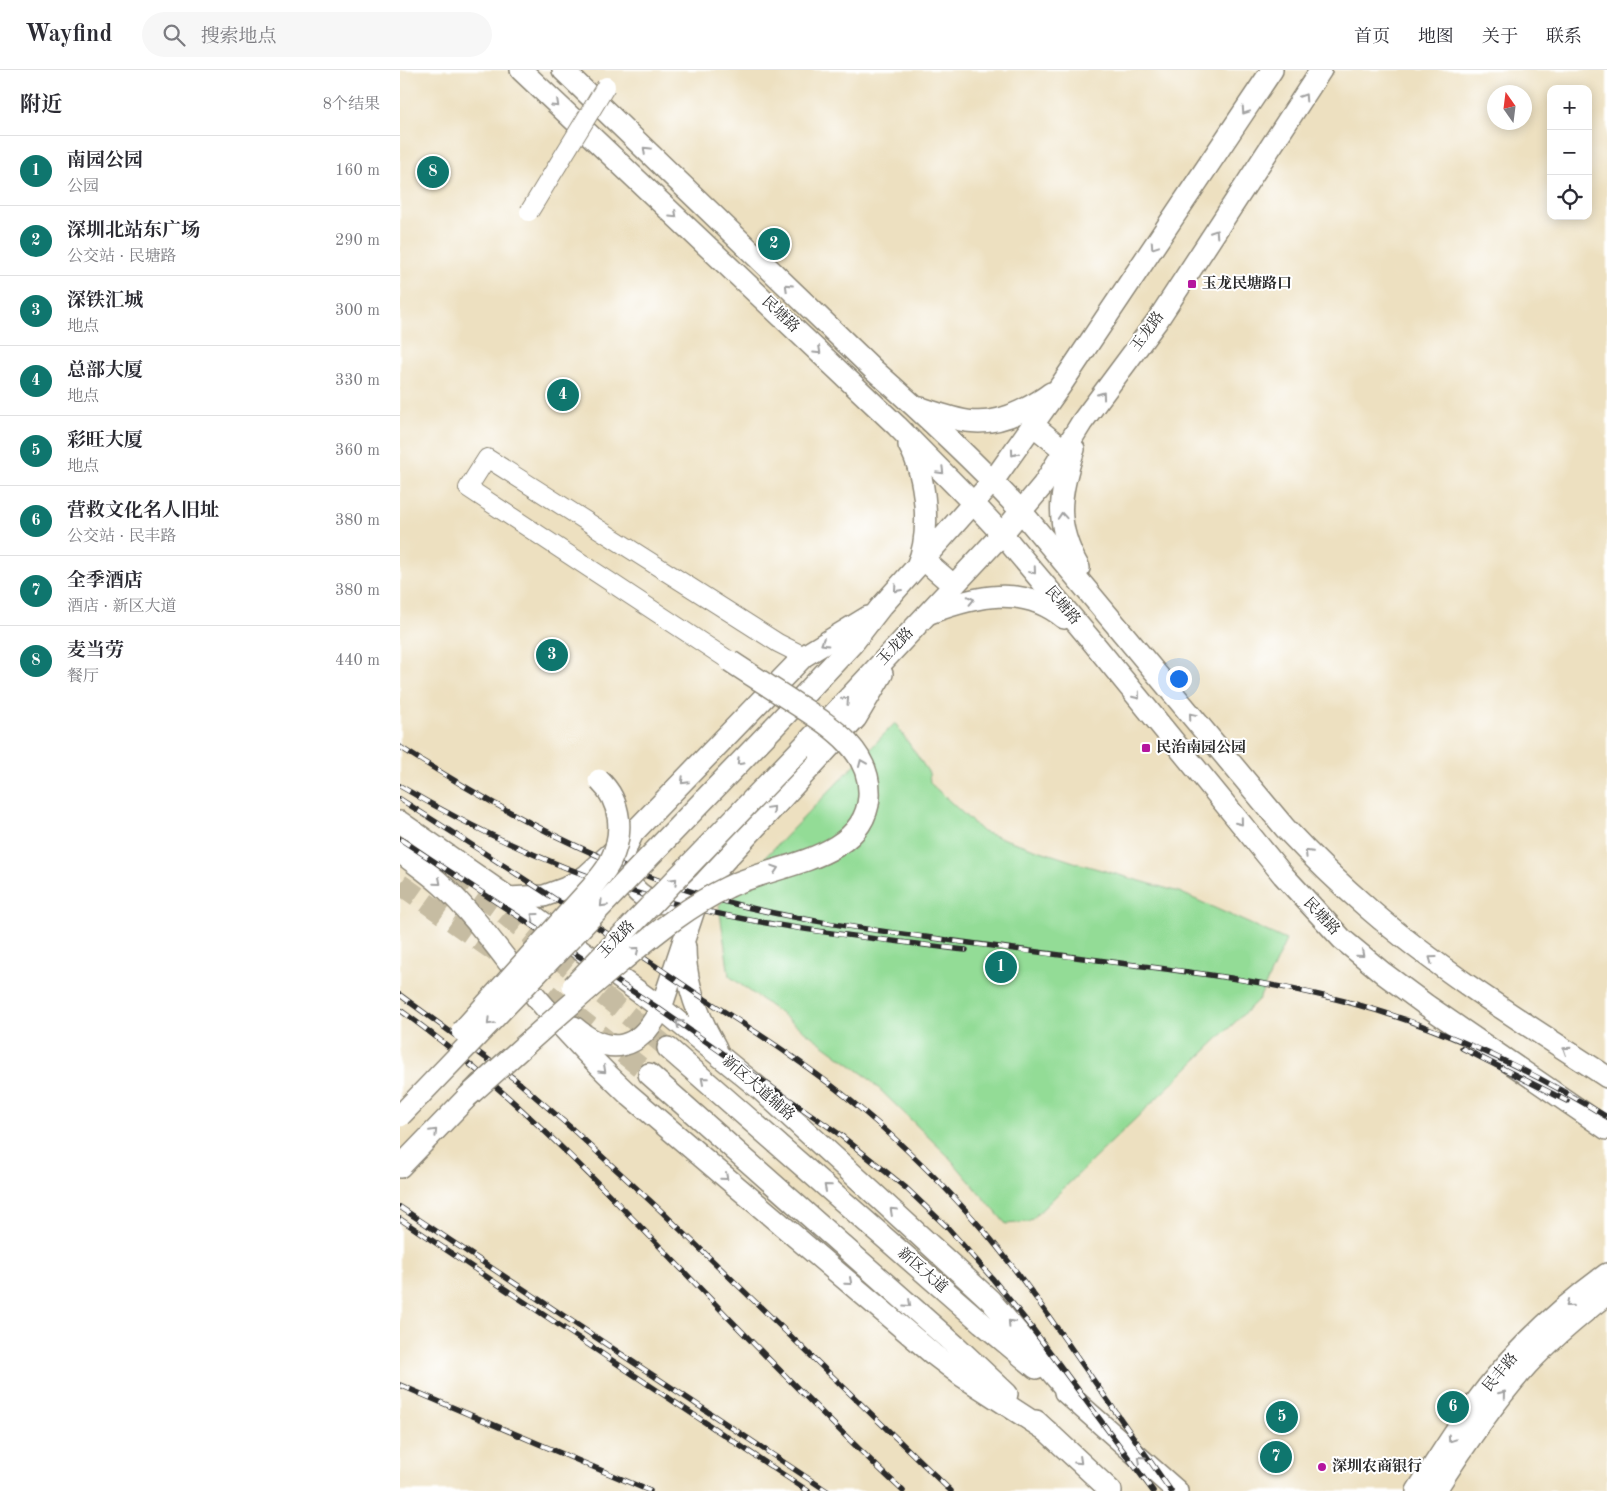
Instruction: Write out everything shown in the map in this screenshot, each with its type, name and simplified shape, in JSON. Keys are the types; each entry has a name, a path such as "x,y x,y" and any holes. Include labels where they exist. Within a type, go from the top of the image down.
{"main road":[{"name":"民塘路","path":"521,70 856,387 974,504 1002,534 1091,640 1283,875 1342,939 1426,1005 1607,1129"},
{"name":"民塘路","path":"563,70 874,370 993,481 1021,511 1284,828 1321,866 1370,911 1436,962 1491,1001 1607,1077"},
{"path":"400,1116 853,643 880,608 974,504 1033,426 1272,70"},
{"name":"玉龙路","path":"400,1167 801,749 1002,534 1043,485 1082,422 1157,321 1321,70"},
{"path":"914,406 964,420 982,423 996,421 1028,408 1061,385"},
{"path":"1082,422 1064,481 1061,500 1062,518 1064,536 1071,555 1102,608"},
{"path":"896,426 918,464 924,490 924,531 920,564"},
{"path":"1033,426 1065,451"},
{"path":"920,564 953,585"},
{"path":"925,615 957,603 980,598 1012,595 1038,602 1060,614 1091,640"},
{"path":"509,898 544,896 566,888 586,876 632,834 804,656 880,608"},
{"path":"632,834 626,844 624,867 627,878 633,888 642,896 652,901 676,902 687,898 704,884 856,718 905,638"},
{"path":"467,1097 573,1001 649,938 728,886 827,852 850,836 864,817 868,806 868,784 858,754 850,744 832,727 730,661"},
{"path":"400,1101 592,887 610,863 619,841 620,824 613,798 599,780"},
{"name":"新区大道辅路","path":"400,822 661,1008 760,1089 990,1300 1076,1401"},
{"path":"400,852 443,886 536,998 596,1064 628,1094 932,1354 962,1376 1047,1431"},
{"path":"536,998 586,1038 608,1046 620,1046 633,1042 644,1033 661,1008 686,931 704,884"},
{"path":"686,931 686,966 693,996 707,1033 721,1056"},
{"name":"新区大道","path":"668,1048 982,1323 1076,1401 1177,1491"},
{"path":"649,1074 957,1347 1111,1491"},
{"name":"民丰路","path":"1417,1491 1495,1378 1543,1326 1607,1274"},
{"name":"民丰路","path":"1435,1491 1487,1415 1528,1364 1555,1338 1607,1294"}],"street":[{"path":"529,212 606,86"},
{"path":"856,387 874,370"},
{"path":"730,661 468,488 487,458 778,643 804,656"}],"green space":[{"path":"895,723 929,773 930,783 983,832 1077,863 1179,892 1286,940 1259,999 1029,1222 1006,1224 948,1156 866,1076 729,976 719,905"}],"tunnel":[{"path":"400,839 498,909 668,1048"},
{"path":"400,884 497,953"},
{"path":"523,974 649,1074"}],"railway":[{"path":"400,747 477,794 556,836 596,855 680,888 773,913 824,922 1214,976 1266,984 1344,1001 1414,1022 1480,1049 1576,1098 1607,1117"},
{"path":"400,786 456,817 542,858 601,881 672,903 713,913 797,928 966,950"},
{"path":"400,799 548,894 779,1048 821,1077 893,1137 955,1198 1004,1255 1171,1491"},
{"path":"400,839 655,1006 839,1134 906,1188 947,1227 992,1278 1032,1328 1153,1491"},
{"path":"400,995 516,1080 569,1126 659,1209 951,1491"},
{"path":"400,1010 471,1065 571,1156 812,1403 903,1491"},
{"path":"1462,1048 1567,1101"},
{"path":"400,1207 827,1491"},
{"path":"400,1219 808,1491"},
{"path":"400,1385 650,1491"}],"place":[{"name":"麦当劳","path":"433,172"},
{"name":"深圳北站东广场","path":"774,244"},
{"name":"玉龙民塘路口","path":"1192,284"},
{"name":"总部大厦","path":"563,395"},
{"name":"深铁汇城","path":"552,655"},
{"name":"民治南园公园","path":"1146,748"},
{"name":"南园公园","path":"1001,967"},
{"name":"营救文化名人旧址","path":"1453,1407"},
{"name":"彩旺大厦","path":"1282,1417"},
{"name":"全季酒店","path":"1276,1457"},
{"name":"深圳农商银行","path":"1322,1467"}]}
